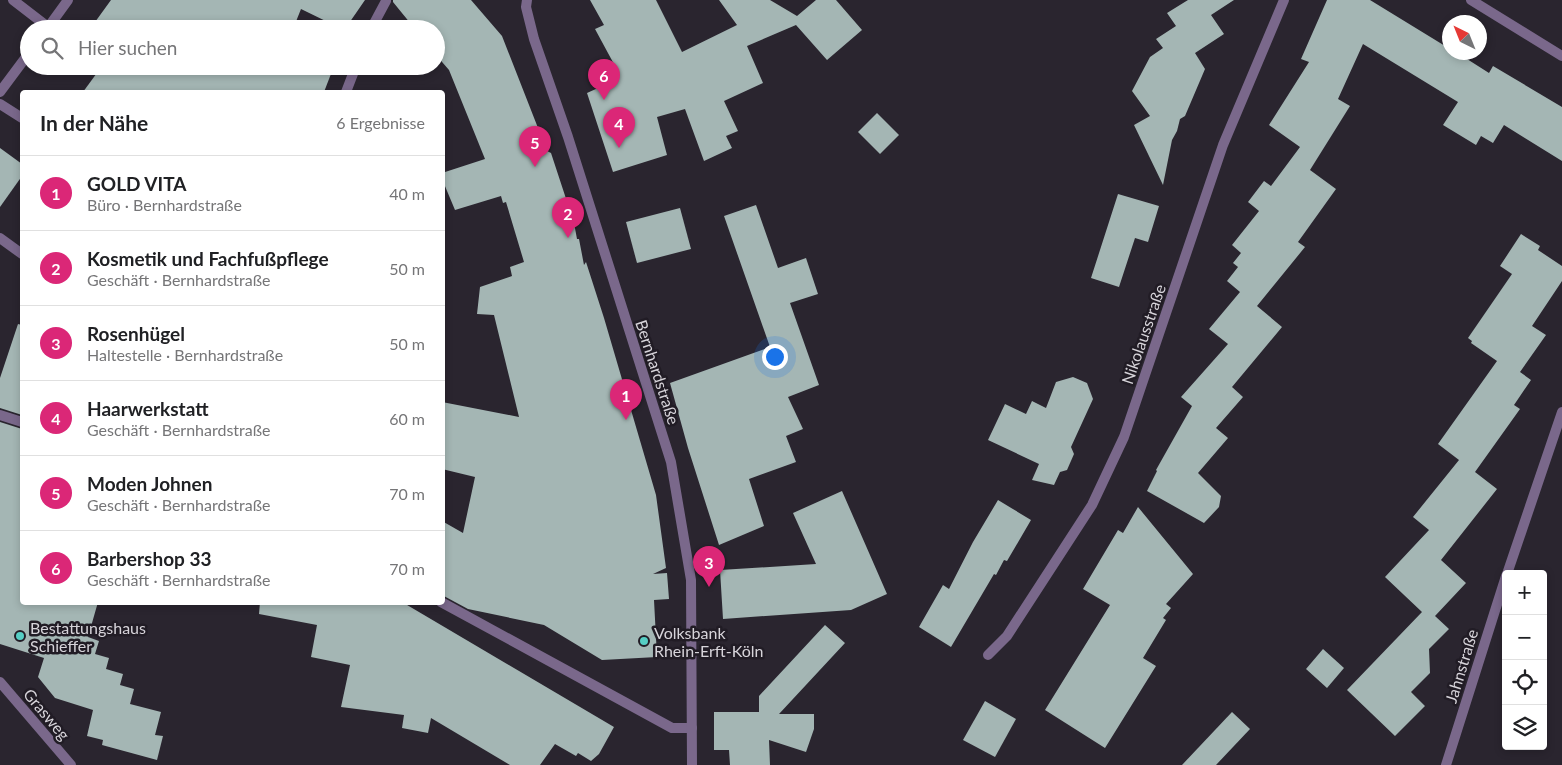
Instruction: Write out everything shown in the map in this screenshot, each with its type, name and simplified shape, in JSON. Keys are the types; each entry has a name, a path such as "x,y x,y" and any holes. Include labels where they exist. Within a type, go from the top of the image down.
{"street":[{"path":"13,0 38,20"},
{"path":"54,20 68,0"},
{"name":"Bernhardstraße","path":"527,0 526,7 534,39 571,146 671,462 691,580 692,765"},
{"name":"Nikolausstraße","path":"988,655 1007,636 1092,505 1124,437 1223,145 1284,0"},
{"path":"1471,0 1562,56"},
{"path":"376,20 386,1"},
{"path":"0,92 20,65"},
{"path":"347,90 353,75"},
{"path":"0,104 20,117"},
{"path":"0,238 20,253"},
{"name":"Jahnstraße","path":"1508,570 1562,412"},
{"path":"0,415 20,421"},
{"name":"Jahnstraße","path":"1448,760 1502,587"},
{"path":"445,604 672,728 692,728"},
{"name":"Grasweg","path":"0,682 71,765"}],"building":[{"path":"111,0 365,0 351,20 324,20 301,9 297,20 97,20"},
{"path":"393,0 471,0 502,36 547,151 551,153 574,223 577,239 579,239 584,265 586,262 604,318 656,495 666,568 653,574 667,573 669,599 654,600 657,657 602,660 544,625 468,609 445,597 445,523 463,533 475,477 445,470 445,403 519,417 494,315 477,314 480,287 512,276 510,267 524,262 506,202 503,203 501,196 455,210 445,186 445,172 485,159 449,70 445,65 445,20 408,20"},
{"path":"590,0 656,0 682,52 737,25 719,0 770,0 797,16 816,0 836,0 862,30 827,60 796,25 747,46 763,83 724,101 738,131 726,136 732,148 704,161 685,109 657,117 667,155 613,172 587,93 598,88 593,76 615,66 595,29 604,25"},
{"path":"1188,0 1234,0 1211,15 1224,34 1195,53 1205,69 1185,116 1180,119 1172,140 1163,185 1134,125 1150,116 1132,91 1150,57 1163,48 1156,39 1176,26 1167,13"},
{"path":"1327,0 1370,0 1442,44 1442,60 1469,60 1489,73 1493,66 1562,107 1562,161 1504,125 1493,143 1481,136 1476,145 1443,125 1458,102 1363,44 1338,99 1350,106 1310,170 1336,189 1298,242 1305,247 1257,306 1282,327 1232,387 1243,397 1216,428 1228,438 1198,473 1221,496 1219,507 1204,523 1147,491 1156,470 1192,406 1181,397 1228,344 1209,329 1240,292 1227,281 1238,267 1233,263 1241,253 1232,245 1259,211 1248,202 1264,181 1271,186 1300,147 1269,125 1309,62 1301,59"},
{"path":"95,75 331,75 325,90 84,90"},
{"path":"877,113 899,135 880,154 858,132"},
{"path":"0,148 20,163 20,179 0,207"},
{"path":"1118,194 1159,206 1148,242 1135,238 1119,287 1091,278"},
{"path":"756,205 778,268 806,258 818,294 790,303 819,385 788,397 803,429 786,436 796,462 749,479 764,526 719,545 688,448 670,383 770,347 724,216"},
{"path":"680,208 691,249 637,263 626,222"},
{"path":"1521,234 1540,246 1538,250 1562,266 1562,281 1532,326 1546,335 1520,372 1531,380 1514,405 1520,409 1475,472 1497,489 1441,560 1466,583 1435,616 1449,629 1429,649 1430,673 1411,692 1425,706 1395,736 1347,690 1422,612 1385,577 1429,530 1413,517 1459,460 1438,444 1497,361 1471,343 1472,341 1468,338 1512,274 1500,266"},
{"path":"18,324 20,324 20,414 0,408 0,378"},
{"path":"1073,377 1087,383 1093,399 1071,447 1074,454 1067,470 1060,472 1054,485 1032,480 1039,464 988,440 1005,404 1026,414 1032,401 1046,408 1056,382"},
{"path":"0,422 20,428 20,605 97,605 88,637 99,641 95,654 109,658 106,669 123,674 120,685 134,689 130,704 161,712 155,735 163,736 157,760 102,745 103,740 87,736 93,710 55,698 38,677 44,658 0,644"},
{"path":"842,491 887,594 851,610 723,619 720,570 816,564 793,513"},
{"path":"998,500 1031,520 1007,561 1004,560 996,575 994,574 951,647 919,627 943,585 949,589 973,542"},
{"path":"1138,507 1193,574 1166,604 1171,608 1163,618 1166,620 1143,658 1156,666 1105,748 1045,710 1110,605 1083,589 1118,530 1123,533"},
{"path":"260,605 407,605 614,727 599,754 591,761 578,753 576,756 555,744 540,765 510,765 431,718 428,733 402,728 404,715 341,707 350,665 311,657 317,625 259,614"},
{"path":"825,625 845,643 779,714 814,714 814,729 806,752 769,740 770,765 730,765 729,750 714,750 714,712 759,712 759,696"},
{"path":"1323,649 1344,668 1327,688 1306,669"},
{"path":"985,701 1016,719 995,757 963,740"},
{"path":"1232,712 1250,729 1216,765 1182,765"}],"place":[{"name":"Barbershop 33","path":"604,100"},
{"name":"Haarwerkstatt","path":"619,148"},
{"name":"Moden Johnen","path":"535,167"},
{"name":"Kosmetik und Fachfußpflege","path":"568,238"},
{"name":"GOLD VITA","path":"626,420"},
{"name":"Rosenhügel","path":"709,587"},
{"name":"Bestattungshaus Schieffer","path":"20,636"},
{"name":"Volksbank Rhein-Erft-Köln","path":"644,641"}]}
